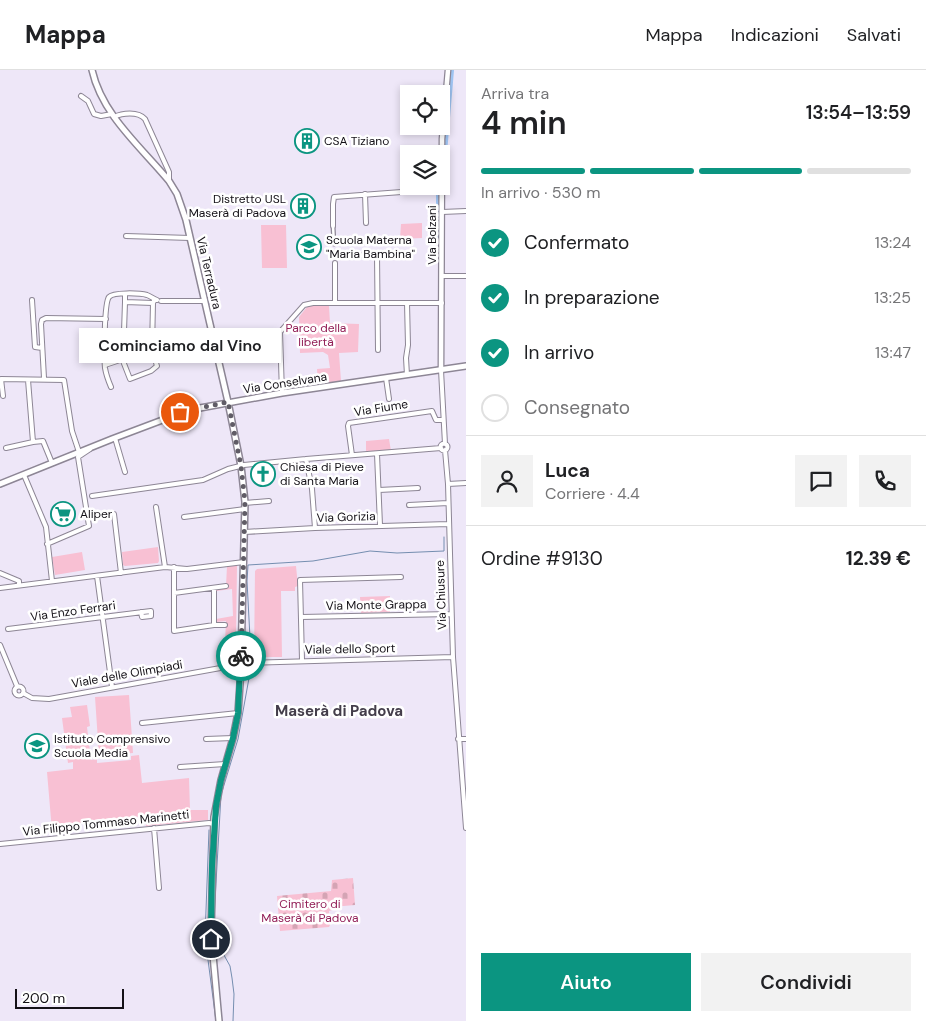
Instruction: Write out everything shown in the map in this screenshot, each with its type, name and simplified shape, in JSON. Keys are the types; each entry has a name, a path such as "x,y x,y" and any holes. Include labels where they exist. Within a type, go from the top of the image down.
{"main road":[{"name":"Via Terradura","path":"92,70 100,93 112,116 169,181 181,203 190,238 241,466 245,503 241,659"},
{"name":"Via Conselvana","path":"0,484 180,412 282,393 466,366"},
{"path":"219,1021 211,933 214,824 218,793 238,713 239,667 237,662 244,659 247,663 245,668 239,667"}],"street":[{"name":"Via Bolzani","path":"442,145 448,70"},
{"path":"81,96 88,100 94,114 112,116"},
{"name":"Via Terradura","path":"112,116 138,114 145,119 169,172 169,181"},
{"path":"334,244 334,197 400,192"},
{"path":"365,194 366,223"},
{"name":"Via Bolzani","path":"441,370 442,195"},
{"path":"442,212 466,211"},
{"path":"126,236 190,238"},
{"path":"334,256 378,255 378,350"},
{"path":"334,263 335,303"},
{"path":"442,276 466,276"},
{"path":"110,386 105,366 106,303 108,298 112,294 146,294 156,301"},
{"path":"125,294 123,359 130,379 157,366 152,349 156,301"},
{"path":"32,300 35,347 42,348"},
{"path":"125,302 204,300"},
{"path":"282,393 280,332 304,305 313,303 442,303"},
{"path":"407,303 407,375"},
{"path":"44,378 40,324 42,320 106,319"},
{"path":"212,335 280,332"},
{"path":"105,366 123,359"},
{"name":"Via Chiusure","path":"441,370 445,444 448,448 443,449 448,484 453,657 466,828"},
{"path":"3,396 1,379 28,380 44,378 64,380 66,382 72,431 79,452"},
{"path":"386,378 389,399"},
{"path":"28,380 33,442"},
{"name":"Via Fiume","path":"352,455 348,426 350,423 432,411 436,420 443,420"},
{"path":"115,438 125,472"},
{"path":"6,448 43,440 52,463"},
{"path":"47,544 89,526 78,457 90,448"},
{"path":"92,496 203,480 241,466 306,458 443,449"},
{"path":"377,454 380,526"},
{"path":"306,458 312,489 315,528"},
{"path":"24,475 46,527 52,581"},
{"path":"448,484 466,483"},
{"path":"379,490 418,488"},
{"path":"245,503 268,501"},
{"path":"409,506 448,503"},
{"path":"156,507 165,567"},
{"path":"184,516 245,509"},
{"path":"114,514 121,573"},
{"name":"Via Gorizia","path":"245,532 448,524"},
{"path":"0,588 165,567 187,569 244,562"},
{"path":"174,567 174,631 225,625"},
{"path":"0,573 19,581 17,585"},
{"path":"97,576 112,687"},
{"path":"302,660 300,580 401,577"},
{"path":"174,592 226,586"},
{"path":"214,588 214,625"},
{"name":"Via Enzo Ferrari","path":"8,629 141,612"},
{"name":"Via Monte Grappa","path":"301,617 451,614"},
{"path":"0,645 17,686 15,689 16,694 20,695 23,693 22,687 17,686"},
{"name":"Viale dello Sport","path":"247,663 453,657"},
{"name":"Viale delle Olimpiadi","path":"23,693 32,698 43,699 239,667"},
{"path":"142,723 238,713"},
{"path":"206,740 233,738"},
{"path":"458,739 466,739"},
{"path":"180,767 225,764"},
{"name":"Via Filippo Tommaso Marinetti","path":"0,844 154,828 214,824"},
{"path":"154,828 159,888"}],"green space":[{"path":"422,223 422,238 400,239 401,224"},
{"path":"261,225 286,225 287,268 262,268"},
{"name":"Parco della libertà","path":"310,306 329,306 330,323 359,324 358,352 339,353 341,381 318,384 317,369 330,368 328,355 323,352 300,353 299,317"},
{"path":"389,439 391,451 366,452 366,441"},
{"path":"158,547 158,563 123,565 122,552"},
{"path":"82,552 85,570 55,575 52,557"},
{"path":"237,565 236,640 225,642 226,621 216,622 216,619 233,616 232,589 216,591 216,588 226,586 227,566"},
{"path":"296,566 298,586 295,587 295,591 281,591 282,657 254,657 255,571 257,569"},
{"path":"390,596 390,612 361,613 360,597"},
{"path":"129,695 133,753 99,756 95,697"},
{"path":"87,705 90,726 87,727 91,760 97,759 97,763 131,760 131,756 139,755 142,783 189,778 190,810 208,810 208,820 146,826 145,816 79,823 79,828 52,831 47,772 73,769 73,762 68,763 62,718 72,717 70,707"},
{"name":"Cimitero di Maserà di Padova","path":"353,878 355,905 332,907 332,910 329,911 329,927 280,931 277,896 331,891 332,880"}],"waterway":[{"path":"446,145 452,70"},
{"path":"438,195 438,237"},
{"path":"251,657 247,581 248,565 313,561 370,551 397,553 444,551 444,537"},
{"path":"233,1021 234,994 230,966 214,937 214,918 221,795 238,739 251,667"},
{"path":"209,830 205,937 216,1021"}],"way so far":[{"path":"180,412 228,402 241,466 245,502 241,656"}],"place":[{"name":"CSA Tiziano","path":"307,141"},
{"name":"Distretto USL Maserà di Padova","path":"303,206"},
{"name":"Scuola Materna \"Maria Bambina\"","path":"309,247"},
{"name":"Cominciamo dal Vino","path":"180,412"},
{"name":"Chiesa di Pieve di Santa Maria","path":"263,474"},
{"name":"Aliper","path":"63,514"},
{"name":"Istituto Comprensivo Scuola Media","path":"37,746"}],"district":[{"name":"Maserà di Padova","path":"339,711"}],"route":[{"path":"211,939 214,817 238,713 240,669 236,663 241,659 241,656"}]}
